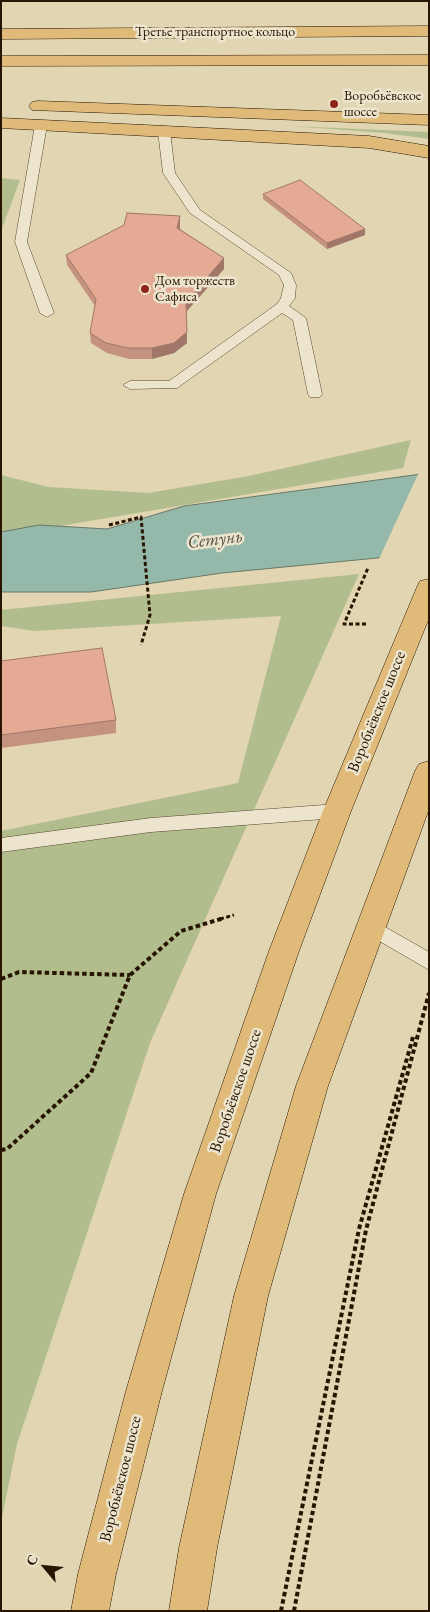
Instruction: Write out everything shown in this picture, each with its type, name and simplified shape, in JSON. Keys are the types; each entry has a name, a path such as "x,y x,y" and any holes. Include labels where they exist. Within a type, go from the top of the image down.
{"main road":[{"name":"Третье транспортное кольцо","path":"1,34 429,31"},
{"name":"Третье транспортное кольцо","path":"1,61 429,60"},
{"path":"21,106 429,120"},
{"path":"1,123 369,142 429,152"},
{"name":"Воробьёвское шоссе","path":"90,1611 97,1574 144,1391 200,1194 284,951 337,811 429,587"},
{"path":"188,1611 198,1548 251,1296 312,1086 429,771"}],"lane":[{"path":"41,125 20,242 46,313"},
{"path":"130,384 172,385 282,307 288,298 290,285 285,273 196,213 169,173 164,131"},
{"path":"282,307 299,318 315,394"},
{"path":"1,845 151,825 337,811"},
{"path":"371,928 429,962"}],"path":[{"path":"109,525 141,517 150,615 142,645"},
{"path":"366,624 344,624 368,568"},
{"path":"1,1150 7,1149 90,1073 130,975 182,931 234,915"},
{"path":"1,979 19,972 130,975"},
{"path":"294,1611 366,1230 429,993"},
{"path":"281,1611 359,1229 413,1037"}],"shaded area":[{"path":"290,126 429,132 429,139 385,133"},
{"path":"1,178 20,180 1,231"},
{"path":"411,440 403,468 1,536 1,475 49,487 148,493 249,476"},
{"path":"359,574 150,1043 17,1444 1,1522 1,831 238,783 281,616 35,631 1,626 1,610"}],"water":[{"name":"Сетунь","path":"429,473 429,553 222,573 91,592 1,592 1,532 39,525 107,529 184,506"}],"pier":[{"path":"429,471 429,556 378,561 419,472"}],"building":[{"path":"300,180 365,229 327,243 263,194"},
{"name":"Дом торжеств Сафиса","path":"127,213 180,216 177,228 224,258 186,302 187,332 174,343 152,348 128,348 106,343 90,333 96,299 66,255 124,225"},
{"path":"102,648 116,720 1,735 1,661"}],"place":[{"name":"Воробьёвское шоссе","path":"334,104"},
{"name":"Дом торжеств Сафиса","path":"145,289"}]}
